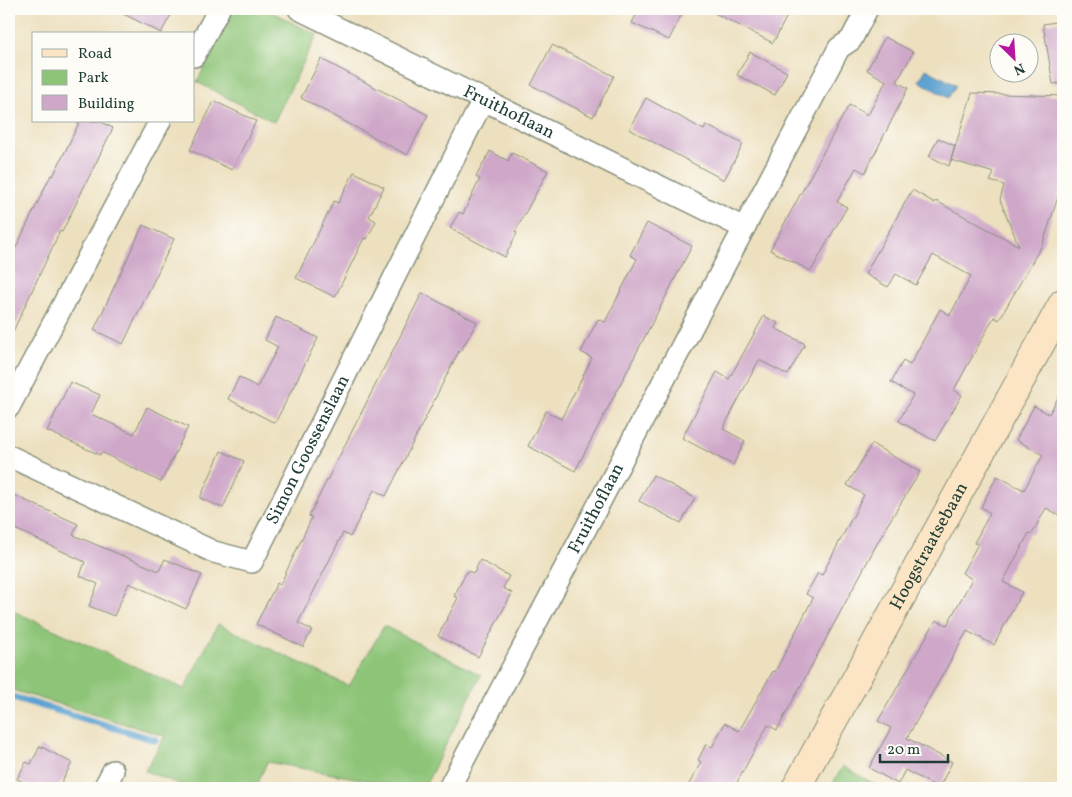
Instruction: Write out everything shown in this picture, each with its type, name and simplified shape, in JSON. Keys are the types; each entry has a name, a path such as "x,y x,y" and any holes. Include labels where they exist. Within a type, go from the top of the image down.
{"main road":[{"name":"Hoogstraatsebaan","path":"796,788 1063,303"}],"street":[{"path":"195,54 219,9"},
{"name":"Fruithoflaan","path":"299,9 744,228"},
{"name":"Fruithoflaan","path":"449,788 839,48 850,40 867,9"},
{"name":"Simon Goossenslaan","path":"9,456 214,552 252,562 483,100"},
{"path":"9,407 159,122"}],"green space":[{"path":"233,9 266,9 317,35 274,122 197,82"},
{"path":"9,609 184,689 218,624 349,686 384,626 481,675 424,788 409,788 267,762 256,788 190,788 145,771 165,736 9,689"},
{"path":"843,766 881,788 830,788"}],"water":[{"path":"926,69 956,85 948,98 919,81"}],"building":[{"path":"114,9 174,9 162,32"},
{"path":"639,9 684,9 669,40 632,23"},
{"path":"707,9 777,9 788,14 773,43"},
{"path":"1063,21 1063,83 1053,84 1043,24"},
{"path":"885,37 913,52 897,82 908,88 865,173 856,168 837,202 847,207 811,271 770,250 849,105 868,115 886,81 867,70"},
{"path":"552,45 614,76 593,117 531,85"},
{"path":"750,52 787,72 775,95 737,75"},
{"path":"321,59 428,115 407,155 301,98"},
{"path":"972,93 1063,96 1063,182 1043,243 999,320 994,317 954,390 962,395 935,441 899,421 913,395 891,382 903,361 910,365 940,309 950,315 971,276 933,255 916,285 896,274 888,287 865,274 912,190 1019,246 1000,200 1004,185 990,181 994,173 951,160"},
{"path":"646,98 704,130 706,125 743,144 724,180 629,129"},
{"path":"214,101 256,121 232,170 190,150"},
{"path":"80,122 101,122 113,128 62,232 60,231 9,340 9,262 51,175 53,176"},
{"path":"938,138 955,146 949,166 929,156"},
{"path":"490,151 508,161 512,153 548,171 515,232 517,233 505,257 450,228 459,212 463,214 480,179 476,177"},
{"path":"354,172 384,187 369,217 376,221 367,239 364,238 335,297 296,278 334,201 338,203"},
{"path":"647,223 692,246 575,471 528,446 546,411 561,419 592,358 581,352 598,319 605,322 637,259 630,255"},
{"path":"143,225 174,239 123,344 94,330"},
{"path":"422,293 477,322 459,351 386,496 374,490 350,537 343,533 298,623 312,630 303,647 256,624 277,583 280,585 312,517 309,516"},
{"path":"764,316 778,323 775,328 805,344 788,375 759,360 723,429 745,441 733,465 682,438 717,372 729,379"},
{"path":"276,317 318,338 275,423 228,399 239,377 257,387 278,347 265,340"},
{"path":"70,382 100,395 91,414 134,434 147,407 188,427 161,482 101,452 100,455 47,431"},
{"path":"1063,389 1063,517 1046,508 1032,534 1029,533 1003,582 1022,592 994,645 967,631 907,738 952,762 939,788 905,770 898,784 869,768 891,728 878,721 936,620 947,625 972,579 962,573 978,544 974,543 990,513 981,507 997,476 1024,490 1043,455 1016,440 1034,406 1049,414"},
{"path":"872,444 920,472 886,527 777,730 768,725 734,788 687,788 701,762 698,760 706,744 712,747 725,723 739,731 773,671 775,672 813,598 806,594 818,573 822,575 864,495 847,485"},
{"path":"221,451 244,461 223,508 200,498"},
{"path":"653,475 695,498 681,523 639,501"},
{"path":"9,493 78,524 73,535 159,571 165,559 202,575 186,609 129,583 114,616 89,606 98,584 80,576 85,562 9,526"},
{"path":"480,560 509,576 503,588 512,593 478,657 438,636 458,598 454,596 467,571 474,573"},
{"path":"40,746 72,763 58,788 35,788 17,779 26,762 31,764"}],"waterway":[{"path":"9,696 155,740"}]}
